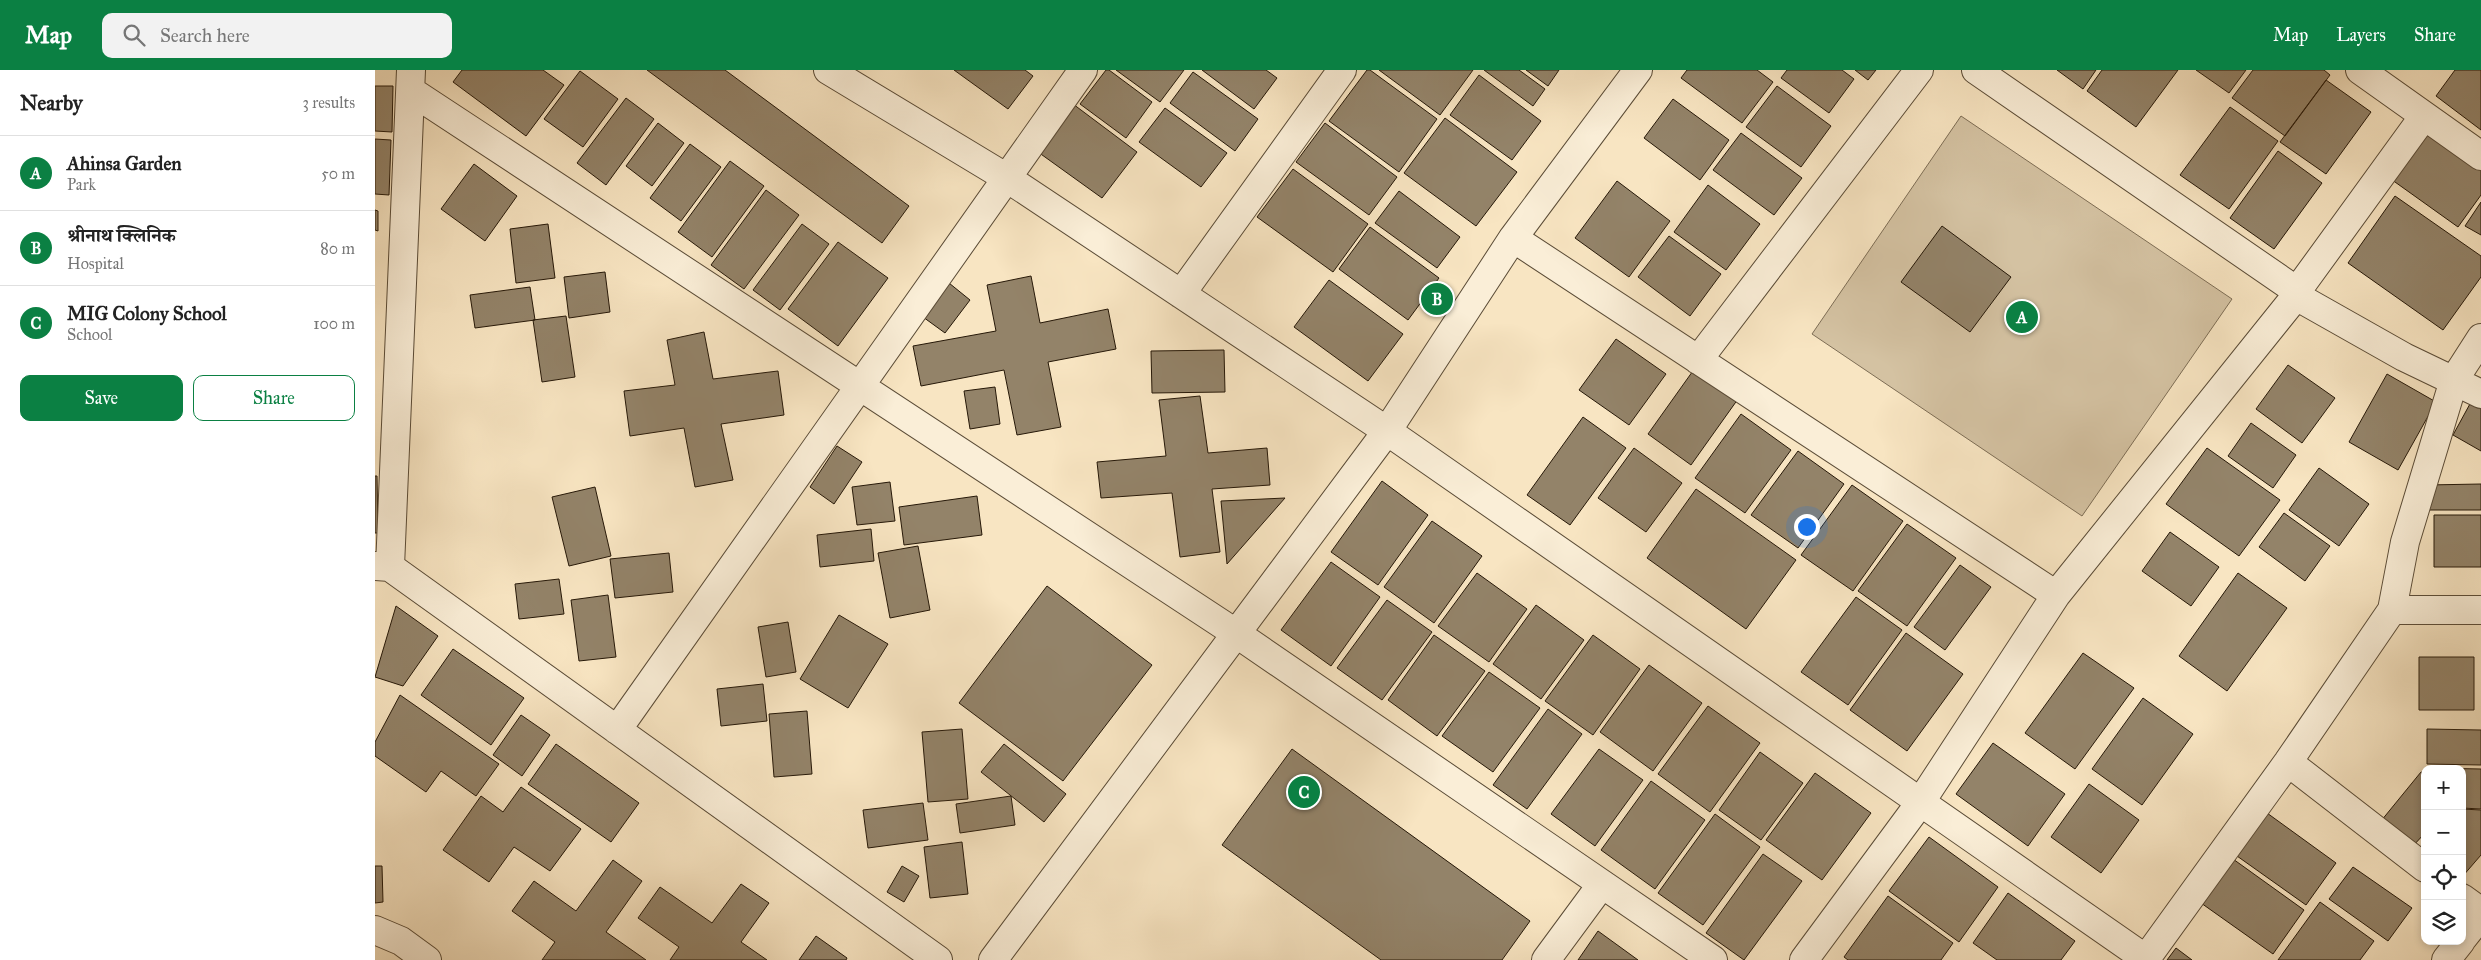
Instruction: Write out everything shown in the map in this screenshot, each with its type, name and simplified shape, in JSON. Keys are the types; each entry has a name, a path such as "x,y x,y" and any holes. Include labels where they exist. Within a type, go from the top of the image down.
{"street":[{"path":"828,70 1007,178 1387,431 2146,960 2288,762 2392,610 2405,542 2454,380 2481,338"},
{"path":"617,730 1083,70"},
{"path":"1181,294 1341,70"},
{"path":"993,960 1387,431 1513,238 1638,70"},
{"path":"1699,360 1919,70"},
{"path":"1976,70 2297,293 2404,357 2481,394"},
{"path":"2360,70 2481,156"},
{"path":"411,80 860,386 1237,634 1713,960"},
{"path":"411,80 382,567 617,730 938,960"},
{"path":"1804,960 1920,803 2056,595 2297,293 2424,116"},
{"path":"1513,238 2056,595"},
{"path":"2392,610 2481,610"},
{"path":"2288,762 2421,865"},
{"path":"1546,960 1602,884"},
{"path":"2464,900 2481,914 2466,934"},
{"path":"375,930 401,941 427,960"},
{"path":"2446,960 2457,945"}],"shaded area":[{"path":"1961,116 2232,299 2082,516 1812,334"}],"building":[{"path":"462,70 543,70 564,85 526,136 453,82"},
{"path":"647,70 725,70 909,206 882,243"},
{"path":"954,70 1025,70 1033,76 1008,109"},
{"path":"1106,70 1109,70 1152,102 1126,138 1080,104"},
{"path":"1116,70 1184,70 1160,102"},
{"path":"1202,70 1266,70 1277,78 1254,109"},
{"path":"1367,70 1370,70 1437,119 1399,172 1329,121"},
{"path":"1379,70 1473,70 1440,115"},
{"path":"1484,70 1519,70 1545,89 1533,106"},
{"path":"1526,70 1559,70 1548,86"},
{"path":"1687,70 1757,70 1773,82 1742,123 1681,78"},
{"path":"1787,70 1842,70 1854,79 1829,113 1781,78"},
{"path":"1855,70 1876,70 1868,80"},
{"path":"2057,70 2096,70 2083,89"},
{"path":"2102,70 2178,70 2136,127 2087,91"},
{"path":"2196,70 2246,70 2229,93"},
{"path":"2253,70 2324,70 2330,75 2285,136 2232,98"},
{"path":"2455,70 2481,70 2481,130 2436,96"},
{"path":"580,71 618,99 583,147 544,119"},
{"path":"1193,72 1258,119 1235,151 1170,103"},
{"path":"1479,75 1541,121 1512,160 1450,115"},
{"path":"2326,80 2371,112 2326,174 2280,142"},
{"path":"375,86 393,86 392,132 375,131"},
{"path":"1777,86 1831,126 1801,167 1746,127"},
{"path":"626,98 654,119 606,185 577,163"},
{"path":"1673,99 1729,140 1700,180 1644,138"},
{"path":"1073,104 1137,152 1102,198 1038,152"},
{"path":"2230,107 2278,141 2229,209 2180,175"},
{"path":"1165,108 1227,153 1201,187 1139,142"},
{"path":"1445,118 1517,172 1476,226 1404,173"},
{"path":"658,123 684,143 652,186 626,166"},
{"path":"1325,123 1397,177 1369,215 1296,162"},
{"path":"2424,126 2481,166 2481,195 2458,227 2388,177"},
{"path":"1741,133 1802,178 1774,215 1713,170"},
{"path":"375,139 391,140 389,195 375,194"},
{"path":"690,144 721,167 681,221 650,198"},
{"path":"2278,151 2322,183 2274,249 2230,218"},
{"path":"730,161 764,186 712,257 678,232"},
{"path":"474,164 517,196 485,241 441,209"},
{"path":"1293,169 1368,224 1333,272 1257,217"},
{"path":"1617,181 1670,221 1629,277 1575,238"},
{"path":"1708,185 1760,224 1726,270 1674,232"},
{"path":"766,190 799,215 744,289 711,265"},
{"path":"1399,191 1460,237 1437,268 1375,223"},
{"path":"2395,196 2481,256 2481,277 2443,330 2348,263"},
{"path":"2481,202 2481,235 2465,226"},
{"path":"375,210 378,211 378,231 375,230"},
{"path":"548,224 555,278 516,283 510,229"},
{"path":"802,224 829,244 780,310 753,290"},
{"path":"1942,226 2011,277 1970,332 1901,282"},
{"path":"1370,227 1439,278 1408,320 1339,269"},
{"path":"1669,236 1721,274 1690,316 1638,277"},
{"path":"838,242 888,278 838,346 788,309"},
{"path":"605,272 610,312 569,318 564,277"},
{"path":"1031,276 1040,323 1108,309 1116,349 1048,362 1061,427 1017,435 1004,370 921,386 913,346 996,331 987,285"},
{"path":"1329,280 1403,334 1368,381 1294,327"},
{"path":"949,283 970,300 945,333 923,317"},
{"path":"530,287 535,320 475,328 470,295"},
{"path":"566,316 575,377 542,382 533,320"},
{"path":"704,332 713,379 778,371 784,415 721,424 733,480 695,487 684,428 630,436 624,391 675,385 667,340"},
{"path":"1616,339 1666,374 1629,425 1579,390"},
{"path":"1224,350 1225,392 1152,393 1151,351"},
{"path":"2288,365 2335,398 2302,443 2256,409"},
{"path":"1695,368 1738,399 1691,465 1648,434"},
{"path":"2387,374 2436,402 2398,470 2349,442"},
{"path":"995,387 1000,424 970,429 964,391"},
{"path":"1200,396 1208,453 1267,448 1270,485 1212,489 1220,552 1180,557 1172,493 1101,498 1097,462 1166,456 1159,400"},
{"path":"2471,402 2481,408 2481,451 2453,435"},
{"path":"1741,414 1791,450 1745,513 1695,478"},
{"path":"1583,417 1626,448 1570,525 1527,495"},
{"path":"2251,423 2296,455 2273,488 2228,456"},
{"path":"837,446 862,462 834,504 810,487"},
{"path":"1634,448 1682,483 1646,532 1598,498"},
{"path":"2207,448 2280,500 2239,556 2166,504"},
{"path":"1798,451 1844,484 1798,548 1751,515"},
{"path":"2319,468 2369,504 2339,546 2289,510"},
{"path":"375,476 377,476 378,533 375,533"},
{"path":"1382,481 1428,515 1378,585 1331,552"},
{"path":"890,482 895,521 857,525 852,487"},
{"path":"2481,484 2481,510 2426,510 2426,485"},
{"path":"1852,485 1903,521 1853,591 1801,555"},
{"path":"595,487 611,556 569,566 552,497"},
{"path":"1696,489 1796,560 1746,629 1647,558"},
{"path":"977,496 982,535 904,545 899,507"},
{"path":"1285,498 1227,564 1221,501"},
{"path":"2284,513 2330,546 2305,581 2259,547"},
{"path":"2434,515 2481,515 2481,567 2434,567"},
{"path":"1432,521 1482,556 1434,623 1384,587"},
{"path":"1907,524 1956,558 1907,626 1858,591"},
{"path":"871,529 874,561 820,567 817,535"},
{"path":"2170,532 2219,567 2191,606 2142,571"},
{"path":"918,546 930,610 890,618 878,553"},
{"path":"669,553 673,592 615,598 610,559"},
{"path":"1331,562 1380,597 1331,666 1281,630"},
{"path":"1960,565 1991,587 1945,650 1914,627"},
{"path":"1477,573 1527,609 1489,662 1438,626"},
{"path":"2238,573 2287,608 2227,691 2179,656"},
{"path":"559,579 564,614 519,619 515,584"},
{"path":"1047,586 1152,665 1063,781 959,703"},
{"path":"608,595 616,657 579,661 571,600"},
{"path":"1856,597 1902,630 1848,705 1801,672"},
{"path":"1387,600 1432,632 1382,700 1337,668"},
{"path":"1536,605 1584,640 1541,699 1493,664"},
{"path":"396,606 438,636 403,686 375,677"},
{"path":"839,615 888,644 848,708 800,679"},
{"path":"788,622 796,672 766,677 758,627"},
{"path":"1906,633 1963,674 1907,751 1850,710"},
{"path":"1434,635 1485,671 1437,736 1388,700"},
{"path":"1593,635 1640,669 1593,735 1545,701"},
{"path":"453,649 524,698 491,745 421,695"},
{"path":"2083,653 2134,688 2075,769 2025,733"},
{"path":"2419,657 2474,657 2474,710 2419,710"},
{"path":"1649,665 1702,703 1653,771 1600,732"},
{"path":"1489,672 1540,708 1493,772 1442,736"},
{"path":"763,684 767,721 721,726 717,689"},
{"path":"400,695 499,764 476,796 441,771 426,792 375,756 375,742"},
{"path":"2143,698 2193,734 2142,805 2092,769"},
{"path":"1708,706 1760,743 1710,812 1658,774"},
{"path":"1548,709 1582,734 1527,809 1493,785"},
{"path":"807,711 812,774 774,777 769,714"},
{"path":"521,715 550,735 522,776 493,755"},
{"path":"962,729 968,799 928,802 922,732"},
{"path":"2427,729 2481,730 2481,765 2427,764"},
{"path":"1993,743 2065,794 2028,846 1956,794"},
{"path":"556,744 639,803 611,842 528,784"},
{"path":"1004,744 1066,794 1044,822 981,772"},
{"path":"1292,749 1530,921 1502,960 1381,960 1222,845"},
{"path":"1599,749 1643,780 1595,846 1551,814"},
{"path":"1760,752 1803,783 1761,840 1719,810"},
{"path":"2466,769 2481,769 2481,809 2466,808"},
{"path":"2421,772 2421,837 2412,847 2381,821"},
{"path":"1815,773 1871,813 1822,880 1766,840"},
{"path":"1651,781 1705,820 1655,889 1601,850"},
{"path":"2089,784 2139,820 2101,873 2051,837"},
{"path":"521,787 581,829 550,871 514,847 489,882 443,850 481,796 503,812"},
{"path":"1011,796 1015,825 960,833 956,804"},
{"path":"923,803 928,840 868,848 863,810"},
{"path":"2466,809 2481,810 2481,855 2466,872"},
{"path":"2267,813 2336,863 2306,905 2237,856"},
{"path":"1715,814 1760,847 1703,925 1658,893"},
{"path":"1929,837 1998,887 1959,942 1889,891"},
{"path":"962,842 968,894 930,898 924,847"},
{"path":"1763,854 1802,881 1744,960 1706,933"},
{"path":"2233,859 2304,910 2273,954 2201,903"},
{"path":"613,860 642,881 606,932 646,960 542,960 555,942 512,911 534,881 576,911"},
{"path":"375,866 382,866 383,902 375,903"},
{"path":"902,866 919,876 904,902 887,892"},
{"path":"2353,867 2412,908 2388,941 2329,899"},
{"path":"741,884 769,903 741,942 767,960 670,960 679,947 638,918 660,887 712,923"},
{"path":"2008,893 2075,941 2061,960 1997,960 1973,943"},
{"path":"1888,896 1953,943 1941,960 1848,960 1844,957"},
{"path":"2320,902 2374,941 2360,960 2278,960"},
{"path":"1598,931 1638,960 1578,960"},
{"path":"816,936 847,958 846,960 799,960"},
{"path":"2176,948 2192,960 2167,960"}],"place":[{"name":"श्रीनाथ क्लिनिक","path":"1437,299"},
{"name":"Ahinsa Garden","path":"2022,317"},
{"name":"MIG Colony School","path":"1304,792"}]}
